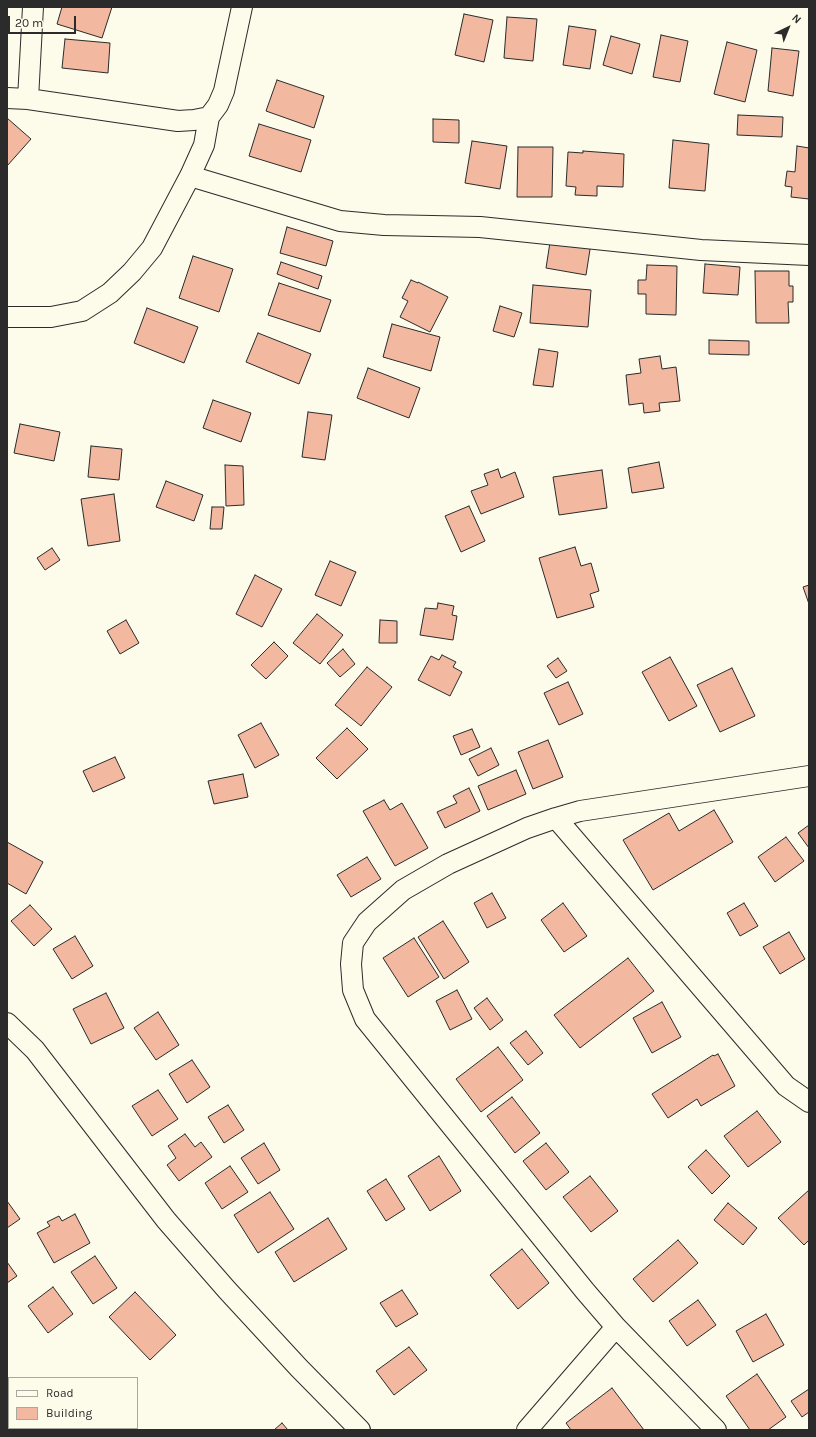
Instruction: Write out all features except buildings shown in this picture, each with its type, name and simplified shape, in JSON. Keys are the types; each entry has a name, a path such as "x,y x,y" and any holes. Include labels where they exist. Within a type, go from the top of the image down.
{"street":[{"path":"28,99 33,7"},
{"path":"7,317 51,317 82,311 110,293 132,272 152,248 190,176 204,144 209,117 218,105 224,91 242,7"},
{"path":"7,98 28,99 178,121 209,117"},
{"path":"190,176 340,221 384,225 480,227 701,250 809,255"},
{"path":"716,1430 616,1327 585,1291 365,1019 353,990 351,964 353,943 367,922 403,890 448,864 526,828 580,811 809,776"},
{"path":"556,818 786,1086 809,1102"},
{"path":"7,1023 35,1050 166,1220 227,1290 299,1368 360,1430"},
{"path":"527,1430 616,1327"}]}
